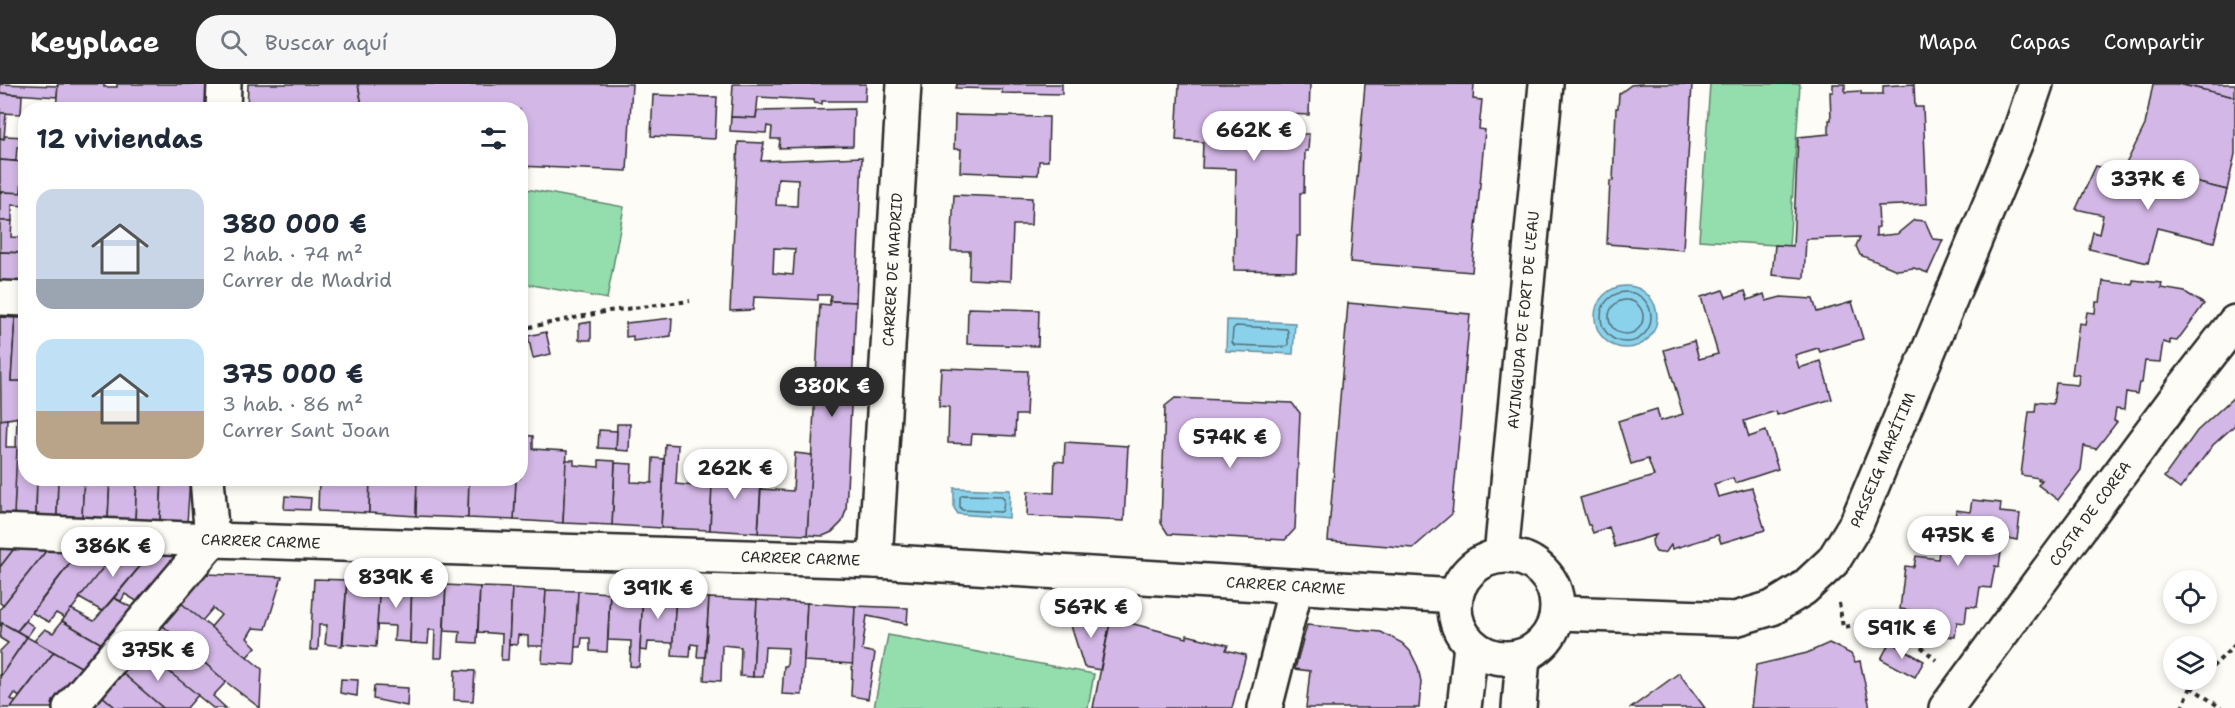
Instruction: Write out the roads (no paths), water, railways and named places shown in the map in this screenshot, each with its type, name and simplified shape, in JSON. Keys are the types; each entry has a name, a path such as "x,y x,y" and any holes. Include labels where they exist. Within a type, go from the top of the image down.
{"street":[{"path":"223,102 224,84"},
{"name":"CARRER DE MADRID","path":"875,561 904,84"},
{"name":"AVINGUDA DE FORT DE L'EAU","path":"1501,556 1546,84"},
{"name":"PASSEIG MARÍTIM","path":"1558,613 1735,619 1772,608 1803,589 1833,561 1857,522 2018,136 2036,84"},
{"path":"0,298 18,299"},
{"name":"COSTA DE COREA","path":"1955,696 2235,322"},
{"path":"70,708 212,540 208,486"},
{"name":"CARRER CARME","path":"0,531 875,561 1456,596"},
{"path":"1501,556 1525,560 1546,575 1555,591 1558,613 1553,628 1541,645 1523,656 1495,657 1471,645 1455,616 1456,596 1469,571 1483,562 1501,556"},
{"path":"1265,708 1296,588"},
{"path":"1464,708 1471,645"},
{"path":"1519,708 1523,656"}],"water":[{"path":"1626,286 1638,288 1648,295 1655,305 1657,317 1655,329 1648,339 1638,346 1626,348 1614,346 1604,339 1597,329 1595,317 1597,305 1604,295 1614,288"},
{"path":"1227,320 1295,323 1293,354 1226,351"},
{"path":"954,488 1010,490 1009,518 958,514 954,508"}]}
